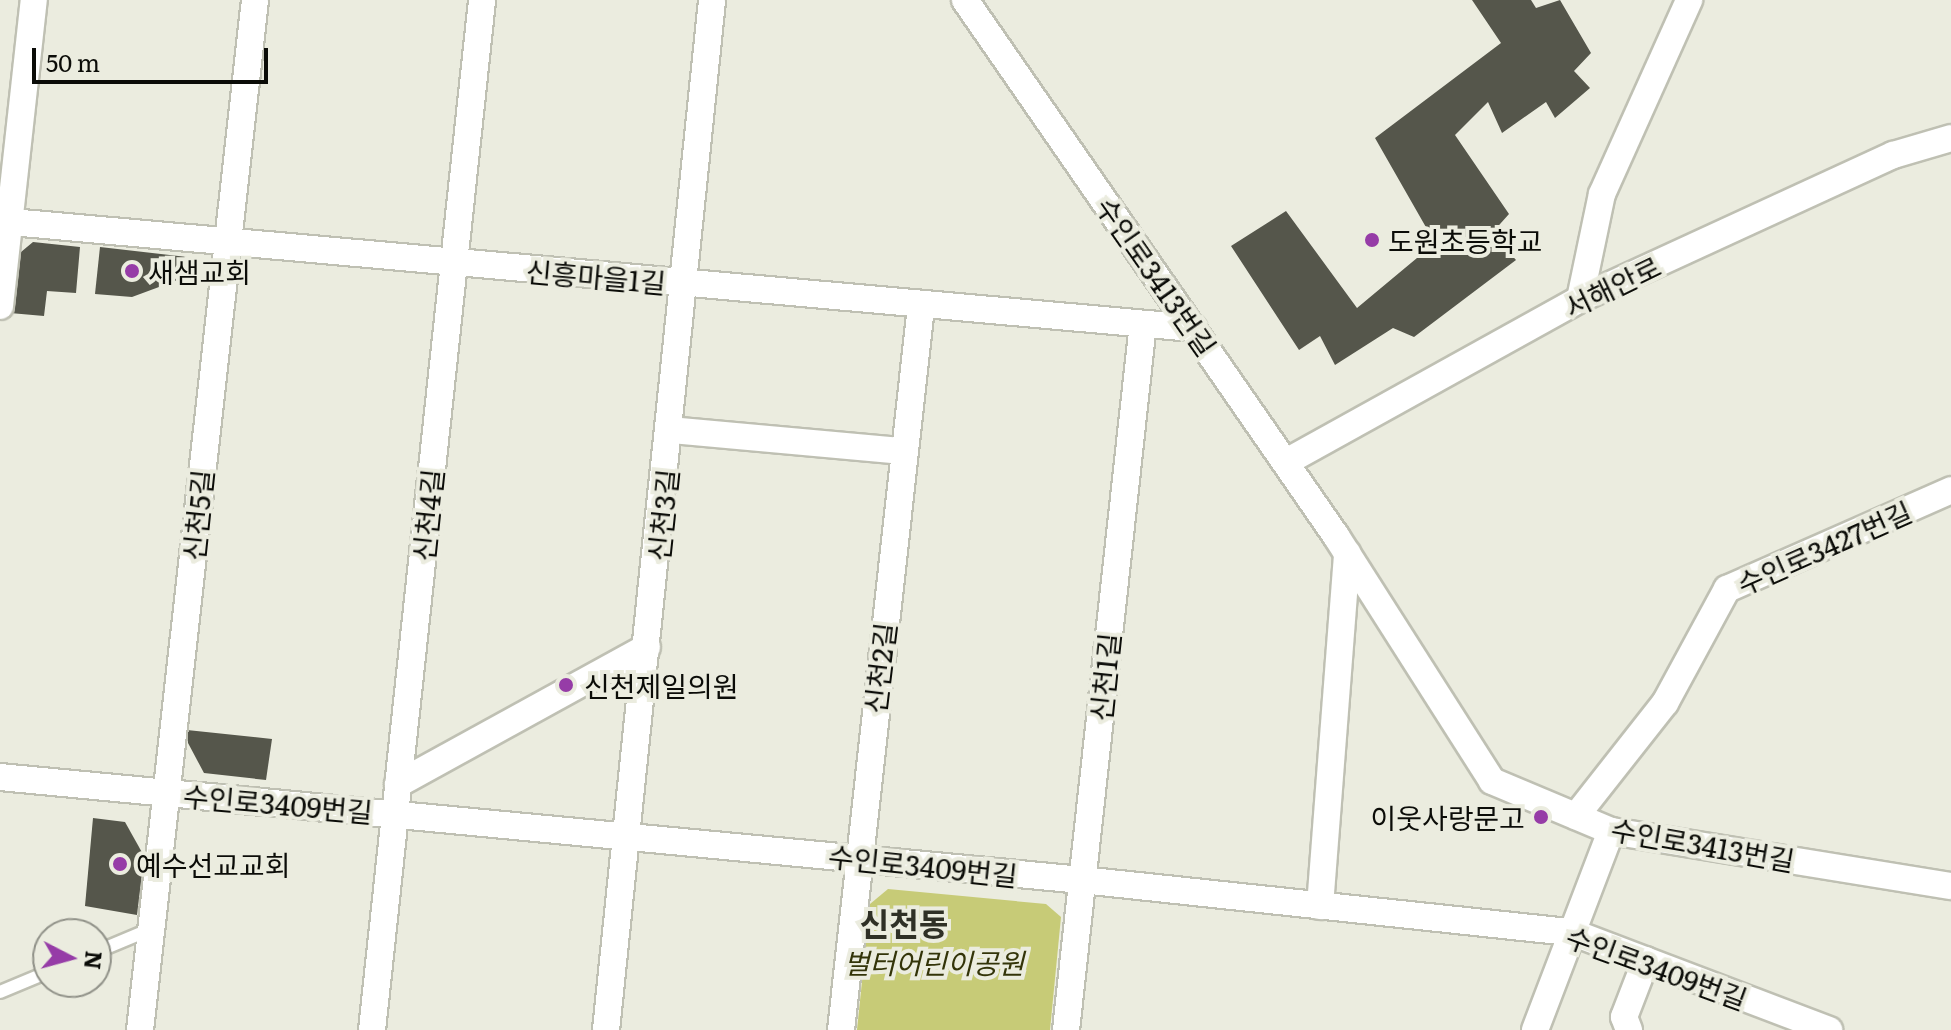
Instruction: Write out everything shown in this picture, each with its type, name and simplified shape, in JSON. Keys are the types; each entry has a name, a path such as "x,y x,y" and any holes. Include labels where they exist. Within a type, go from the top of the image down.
{"street":[{"path":"0,306 4,222 34,0"},
{"name":"신천5길","path":"140,1030 255,0"},
{"name":"신천4길","path":"372,1030 482,0"},
{"name":"신천3길","path":"606,1030 671,430 712,0"},
{"name":"수인로3413번길","path":"965,0 1286,462 1492,781 1611,831 1951,886"},
{"path":"1580,299 1602,194 1689,0"},
{"name":"서해안로","path":"1286,462 1580,299 1893,155 1951,138"},
{"name":"신흥마을1길","path":"4,222 227,245 1193,328"},
{"name":"신천2길","path":"841,1030 857,858 921,306"},
{"name":"신천1길","path":"1066,1030 1143,324"},
{"path":"671,430 904,451"},
{"name":"수인로3427번길","path":"1576,816 1665,703 1727,589 1951,490"},
{"path":"1320,906 1347,553"},
{"path":"398,784 647,647"},
{"name":"수인로3409번길","path":"0,777 1082,880 1574,933 1646,960 1772,1020 1829,1030"},
{"path":"1535,1030 1611,831"},
{"path":"1629,1030 1624,1017 1646,960"}],"lane":[{"path":"112,945 151,929"},
{"path":"0,992 32,979"}],"green space":[{"name":"벌터어린이공원","path":"888,889 1046,904 1061,917 1050,1030 857,1030 870,904"}],"building":[{"path":"1472,0 1531,0 1536,8 1560,0 1591,53 1574,71 1590,88 1555,118 1546,102 1502,133 1488,102 1455,135 1509,214 1492,233 1516,260 1414,337 1393,328 1335,365 1320,336 1299,350 1231,246 1286,211 1357,308 1435,243 1375,138 1501,43"},
{"path":"33,242 80,247 76,293 47,291 44,316 10,313 15,257"},
{"path":"100,247 187,257 186,277 132,297 95,294"},
{"path":"187,730 272,739 266,780 204,773 188,743"},
{"path":"93,818 125,822 144,856 137,915 85,906"}],"place":[{"name":"도원초등학교","path":"1372,240"},
{"name":"새샘교회","path":"132,271"},
{"name":"신천제일의원","path":"566,685"},
{"name":"이웃사랑문고","path":"1541,817"},
{"name":"예수선교교회","path":"120,864"}],"district":[{"name":"신천동","path":"904,922"}]}
